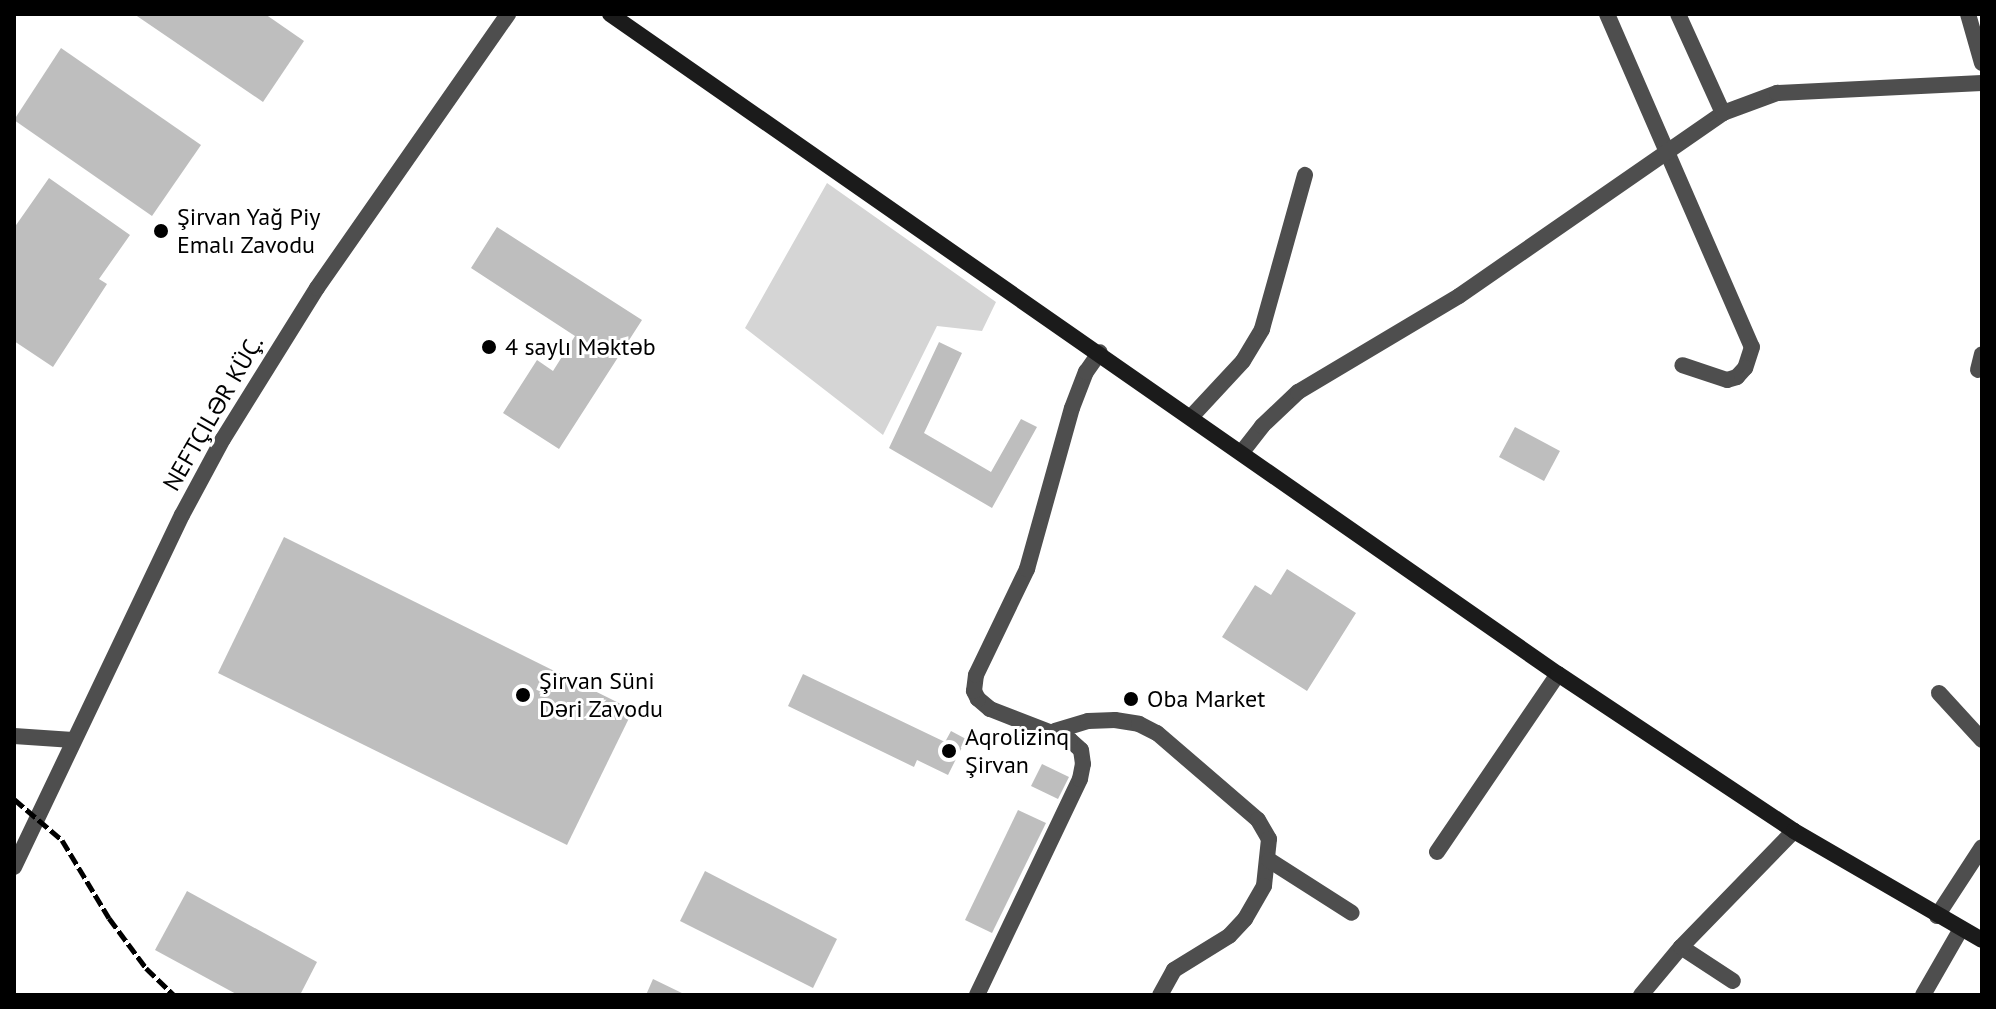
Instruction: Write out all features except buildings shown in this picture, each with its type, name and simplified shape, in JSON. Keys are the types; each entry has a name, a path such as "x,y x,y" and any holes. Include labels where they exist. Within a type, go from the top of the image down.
{"main road":[{"path":"610,14 1100,352 1558,674 1794,831 1982,940"}],"street":[{"name":"NEFTÇILƏR KÜÇ.","path":"14,867 182,515 223,439 317,288 508,14"},
{"path":"1607,14 1669,150 1752,347 1745,368 1737,377 1727,380 1682,365"},
{"path":"1678,14 1723,113"},
{"path":"1968,14 1982,63"},
{"path":"1242,452 1262,426 1298,392 1459,296 1723,113 1777,93 1982,83"},
{"path":"1191,417 1243,361 1262,329 1305,175"},
{"path":"977,995 1080,779 1081,750 1055,731 990,709 974,691 976,675 1027,569 1072,408 1086,372 1100,352"},
{"path":"1437,852 1558,674"},
{"path":"1939,693 1982,740"},
{"path":"1055,731 1088,721 1115,720 1139,724 1157,733 1258,820 1269,839 1264,886 1245,919 1229,936 1174,970 1160,995"},
{"path":"14,736 73,740"},
{"path":"1641,995 1681,947 1794,831"},
{"path":"1937,916 1982,847"},
{"path":"1269,860 1352,913"},
{"path":"1923,995 1961,929"},
{"path":"1681,947 1733,981"}],"shaded area":[{"path":"827,183 996,302 982,331 937,326 883,435 745,328"}],"railway":[{"path":"14,799 62,840 109,918 146,968 174,995"}],"place":[{"name":"Şirvan Yağ Piy Emalı Zavodu","path":"161,231"},
{"name":"4 saylı Məktəb","path":"489,347"},
{"name":"Şirvan Süni Dəri Zavodu","path":"523,695"},
{"name":"Oba Market","path":"1131,699"},
{"name":"Aqrolizinq Şirvan","path":"949,751"}]}
